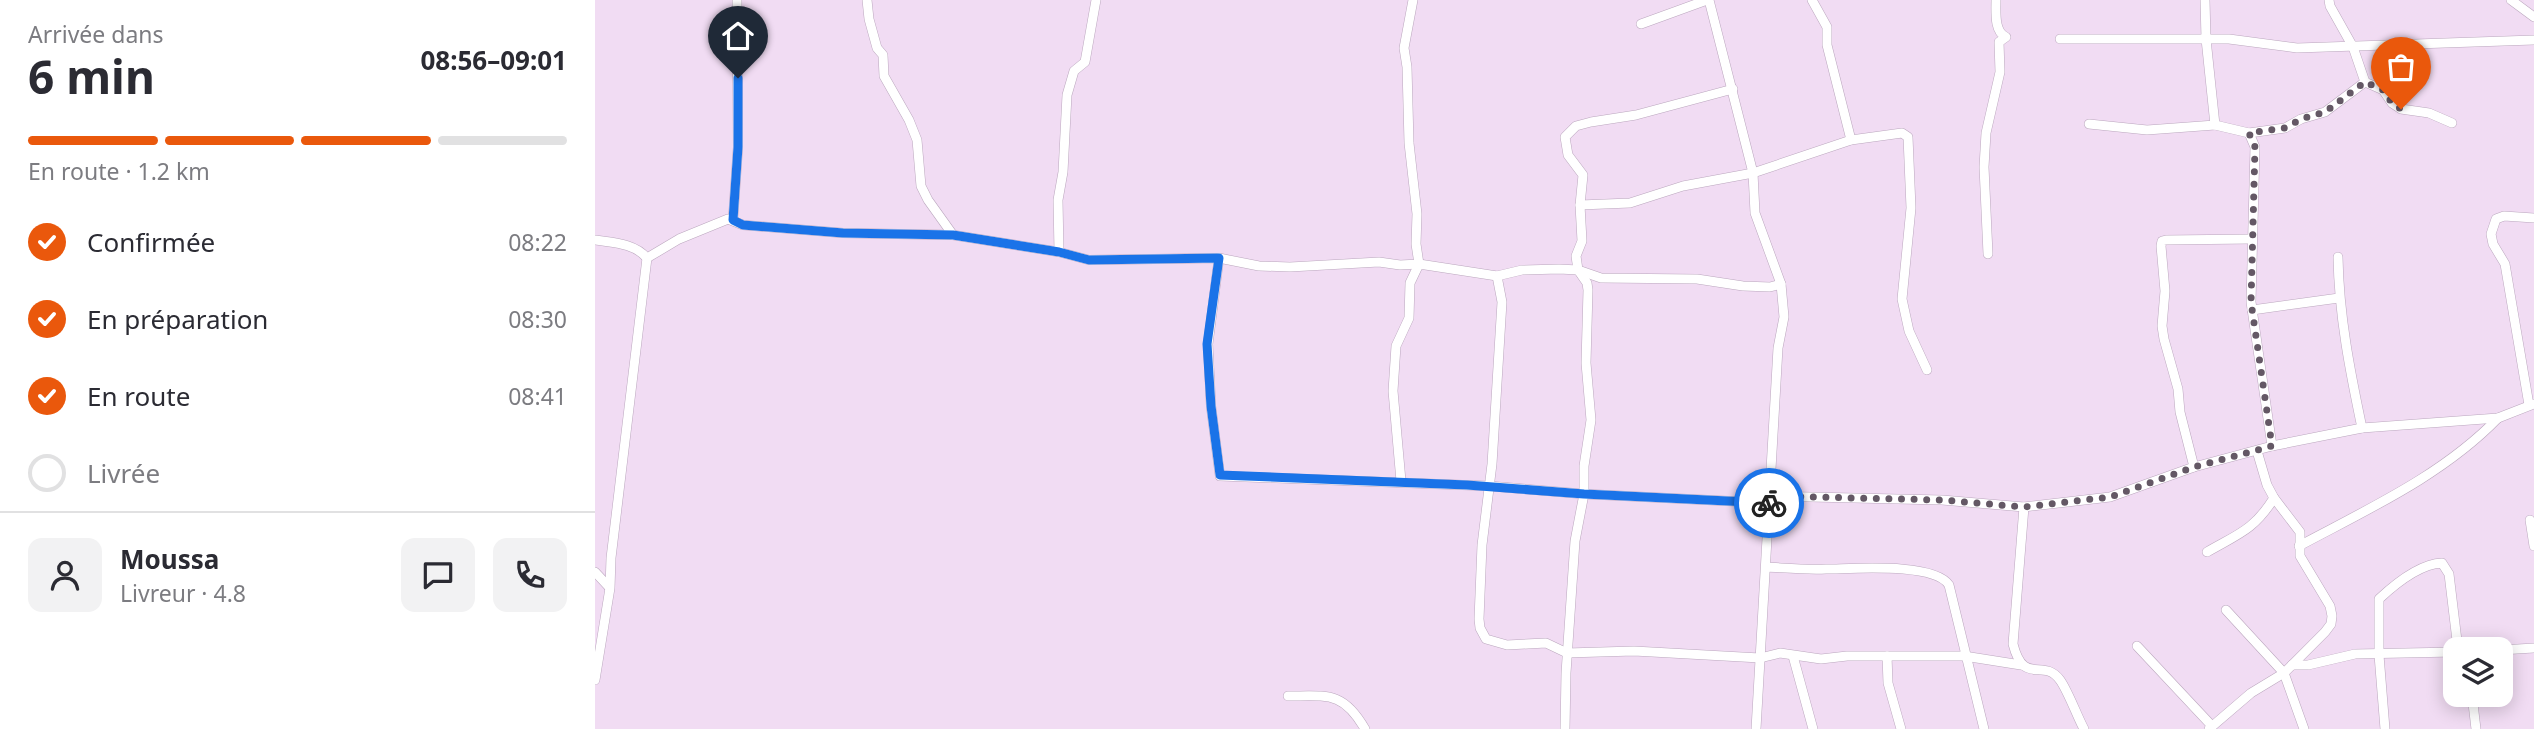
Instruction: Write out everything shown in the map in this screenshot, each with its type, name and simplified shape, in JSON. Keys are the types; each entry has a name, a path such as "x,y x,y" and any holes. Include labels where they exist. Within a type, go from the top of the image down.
{"street":[{"path":"733,220 738,147 737,0"},
{"path":"867,0 877,48 883,55 884,76 917,140 921,186 953,235"},
{"path":"1059,252 1058,201 1063,172 1067,95 1074,71 1085,62 1096,0"},
{"path":"1401,481 1394,391 1396,346 1409,318 1410,283 1419,264 1404,48 1413,0"},
{"path":"1641,24 1708,0 1753,173 1755,213 1780,284 1784,317 1779,348 1756,729"},
{"path":"1812,0 1827,27 1826,45 1851,140"},
{"path":"1988,254 1984,167 1986,133 2000,72 1999,42 2006,37 2001,35 1998,29 1996,0"},
{"path":"2205,0 2206,39 2215,125"},
{"path":"2329,0 2353,47 2365,82 2383,90 2392,103 2401,109 2429,113 2452,123"},
{"path":"2511,0 2534,17"},
{"path":"2060,39 2229,39 2297,48 2534,40"},
{"path":"2089,124 2147,130 2215,125 2249,133 2285,128 2301,119 2325,112 2365,82"},
{"path":"1565,729 1567,653 1576,541 1584,494 1584,466 1591,420 1586,363 1588,290 1587,283 1578,270 1576,256 1582,242 1580,205 1583,175 1568,155 1565,137 1571,130 1591,122 1636,115 1733,89"},
{"path":"2249,133 2255,147 2252,310 2272,446"},
{"path":"1580,205 1630,203 1683,186 1753,173 1851,140 1902,134 1908,137 1911,208 1902,299 1915,348 1927,370"},
{"path":"1219,258 1207,344 1211,406 1220,475 1401,481 1584,494 1770,500 1942,500 2024,507 2110,497 2194,467 2272,446 2362,428 2498,418 2532,405 2505,264 2493,244 2491,234 2496,219 2504,216 2534,218"},
{"path":"647,258 679,239 720,221 733,220 743,225 843,233 953,235 1059,252 1089,260 1219,258 1259,266 1290,267 1379,262 1419,264 1497,276 1522,270 1578,270 1601,278 1697,279 1770,287 1780,284"},
{"path":"2194,467 2162,326 2165,291 2162,241 2252,239"},
{"path":"595,240 627,245 641,250 647,258 611,558 610,588 595,680"},
{"path":"2337,257 2344,339 2362,428"},
{"path":"1497,276 1502,302 1489,486 1482,545 1479,619 1486,639 1499,644 1546,643 1567,653 1634,651 1760,658 1780,653 1821,659 1847,656 1964,656 2043,670 2060,680 2084,729"},
{"path":"2252,310 2339,298"},
{"path":"2299,546 2424,476 2474,443 2498,418"},
{"path":"2137,646 2210,728 2251,693 2284,673 2331,624 2330,606 2300,556 2300,532 2267,485 2257,451"},
{"path":"2207,552 2251,527 2274,498"},
{"path":"2021,665 2013,644 2024,507"},
{"path":"2530,520 2534,546"},
{"path":"2385,729 2379,655 2379,599 2416,572 2442,563 2449,574 2456,637"},
{"path":"1766,567 1909,570 1943,578 1949,585 1964,656 1976,691 1984,729"},
{"path":"595,572 610,588"},
{"path":"2226,610 2284,673 2304,729"},
{"path":"2513,649 2534,648"},
{"path":"2292,665 2308,665 2355,654 2443,651"},
{"path":"1793,656 1813,729"},
{"path":"1887,656 1888,683 1901,729"},
{"path":"1288,696 1338,698 1355,712 1365,729"},
{"path":"2473,707 2476,729"}],"way so far":[{"path":"1769,503 1770,496 1942,500 2024,507 2110,497 2194,467 2272,446 2251,302 2255,147 2249,133 2285,128 2301,119 2325,112 2365,82 2383,90 2392,103 2401,109"}],"route":[{"path":"738,78 738,147 733,220 743,225 843,233 953,235 1059,252 1089,260 1219,258 1207,344 1211,406 1220,475 1401,481 1769,503"}]}
